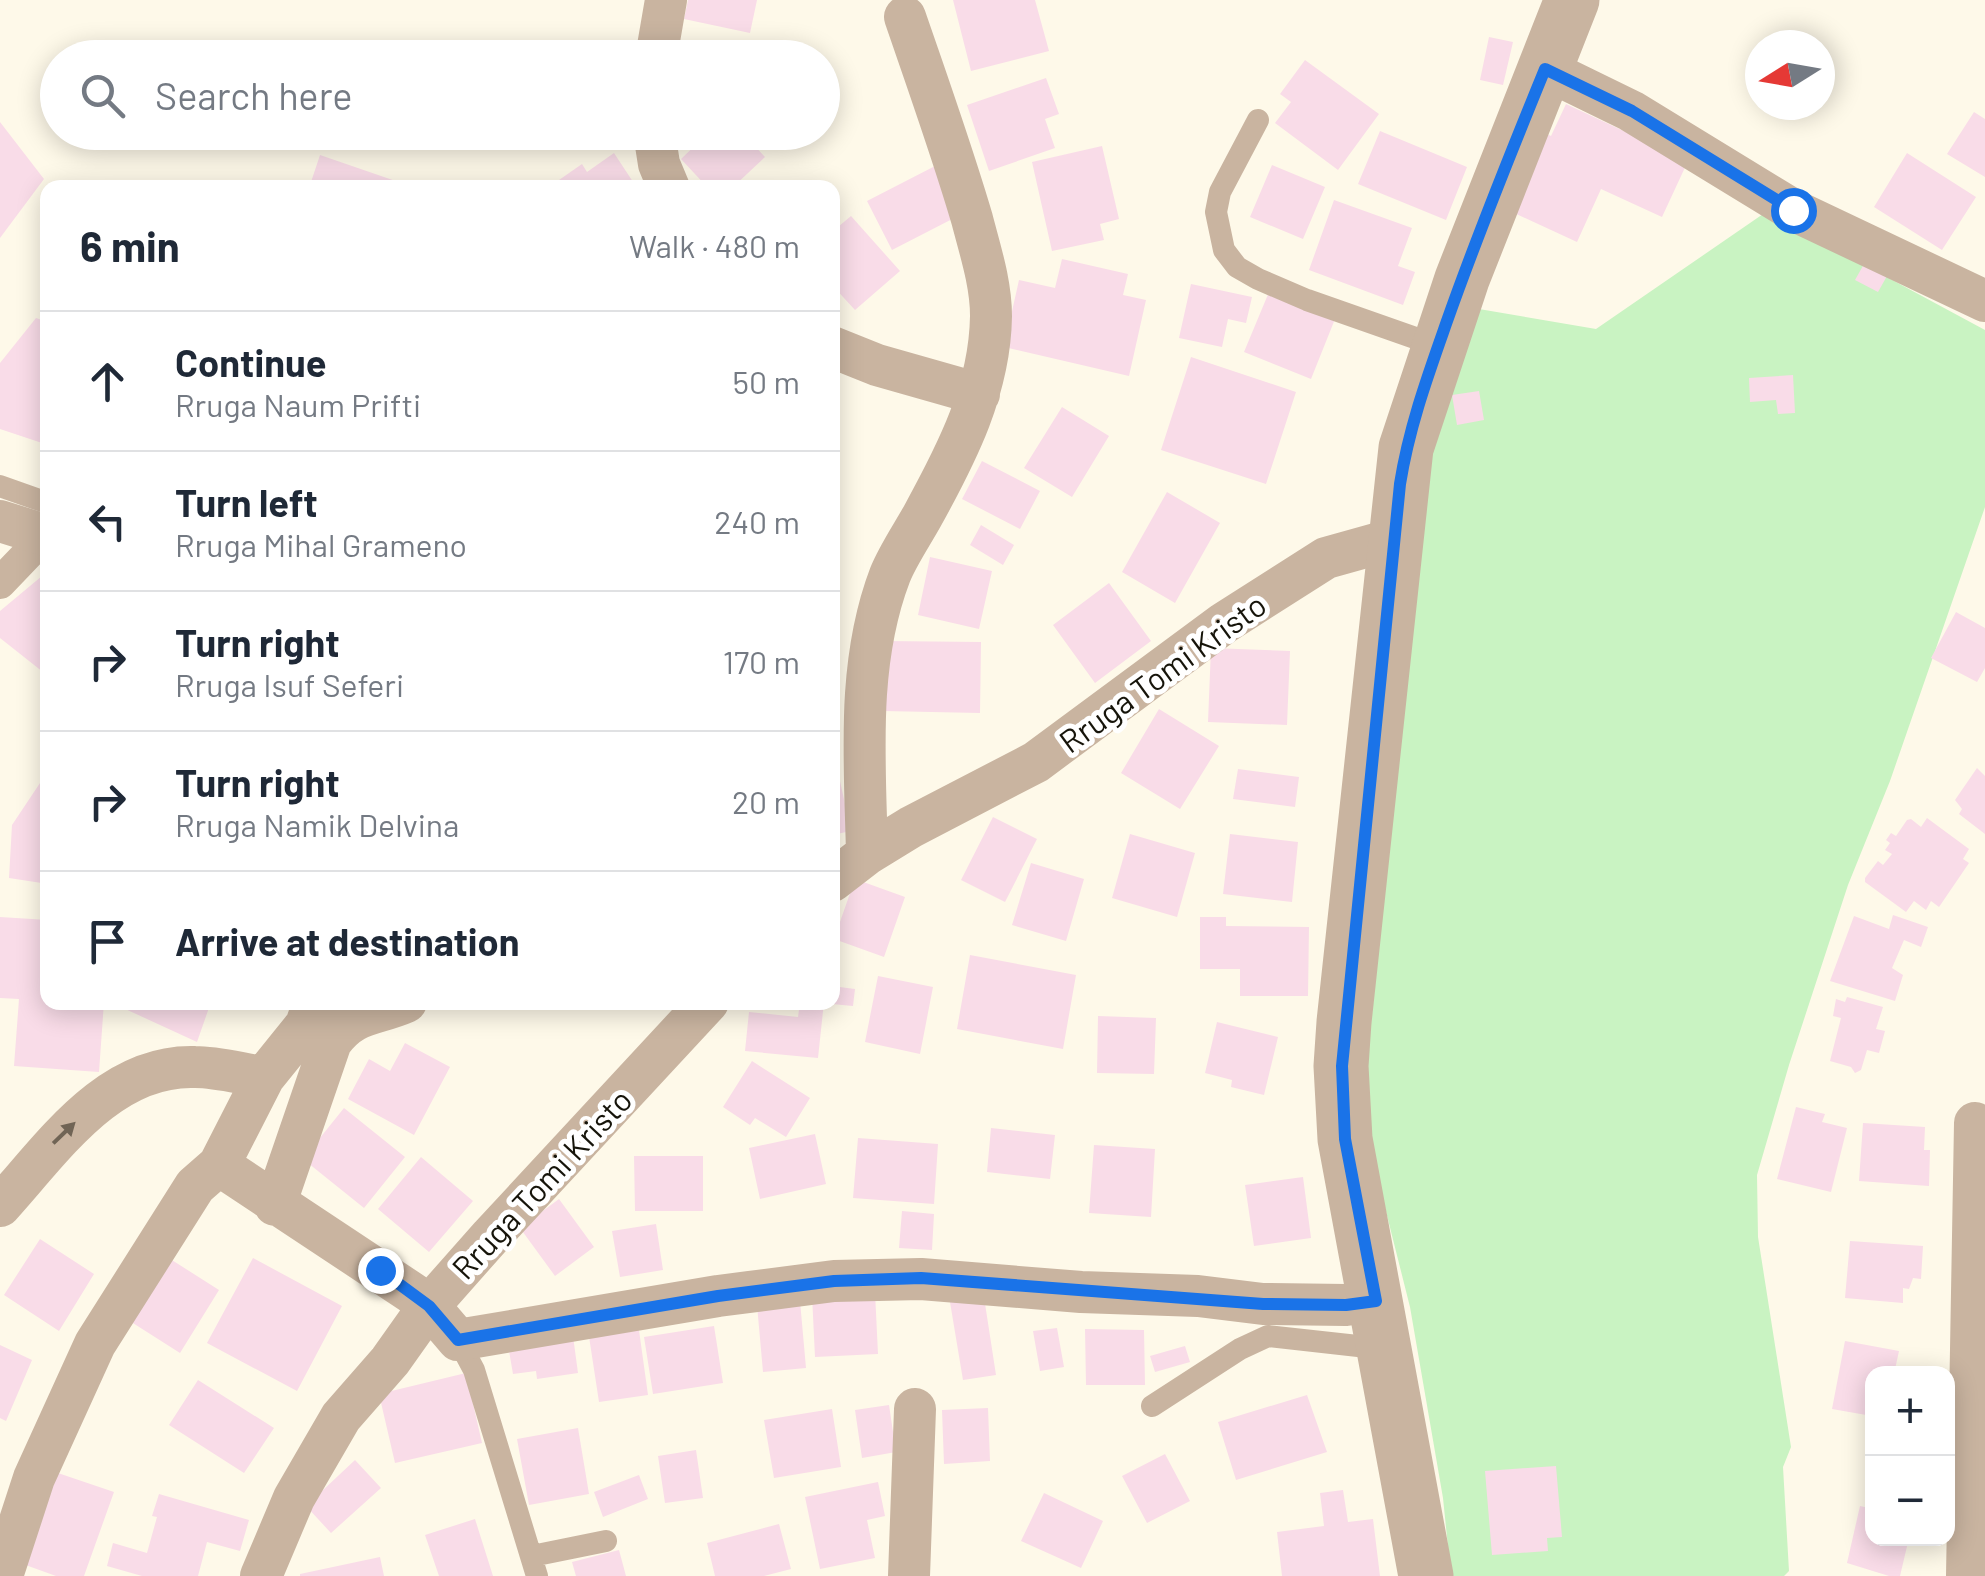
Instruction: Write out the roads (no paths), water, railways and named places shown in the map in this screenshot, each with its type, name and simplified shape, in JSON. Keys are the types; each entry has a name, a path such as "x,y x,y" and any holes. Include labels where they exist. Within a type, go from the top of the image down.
{"street":[{"path":"659,40 666,0"},
{"path":"1426,1576 1345,1139 1342,1066 1406,448 1438,346 1572,0"},
{"path":"867,854 864,721 871,645 890,574 958,453 979,394 988,356 991,314 984,263 957,168 905,17"},
{"path":"1545,69 1632,111 1793,210 1985,302"},
{"path":"657,150 666,180"},
{"path":"840,349 877,365 979,394"},
{"path":"0,521 40,524"},
{"path":"0,582 40,533"},
{"name":"Rruga Tomi Kristo","path":"840,874 867,854 1036,762 1224,623 1326,558 1394,539"},
{"path":"2,1576 34,1478 88,1356 194,1186 219,1165 264,1077 306,1025 311,1010"},
{"path":"275,1205 331,1042 347,1023 380,1010"},
{"name":"Rruga Tomi Kristo","path":"261,1576 294,1498 342,1417 390,1361 429,1306 701,1010"},
{"path":"0,1206 56,1140 122,1086 166,1069 196,1067 264,1077"},
{"path":"1967,1576 1974,1124"},
{"path":"219,1165 380,1270 429,1306 458,1340 718,1296 834,1281 921,1278 1263,1304 1346,1305 1380,1325"},
{"path":"908,1576 916,1409"}],"lane":[{"path":"1258,120 1220,192 1216,212 1224,250 1238,267 1258,279 1438,346"},
{"path":"0,486 40,519"},
{"path":"1152,1406 1240,1348 1268,1336 1380,1325"},
{"path":"458,1340 474,1370 535,1566 606,1541"}]}
